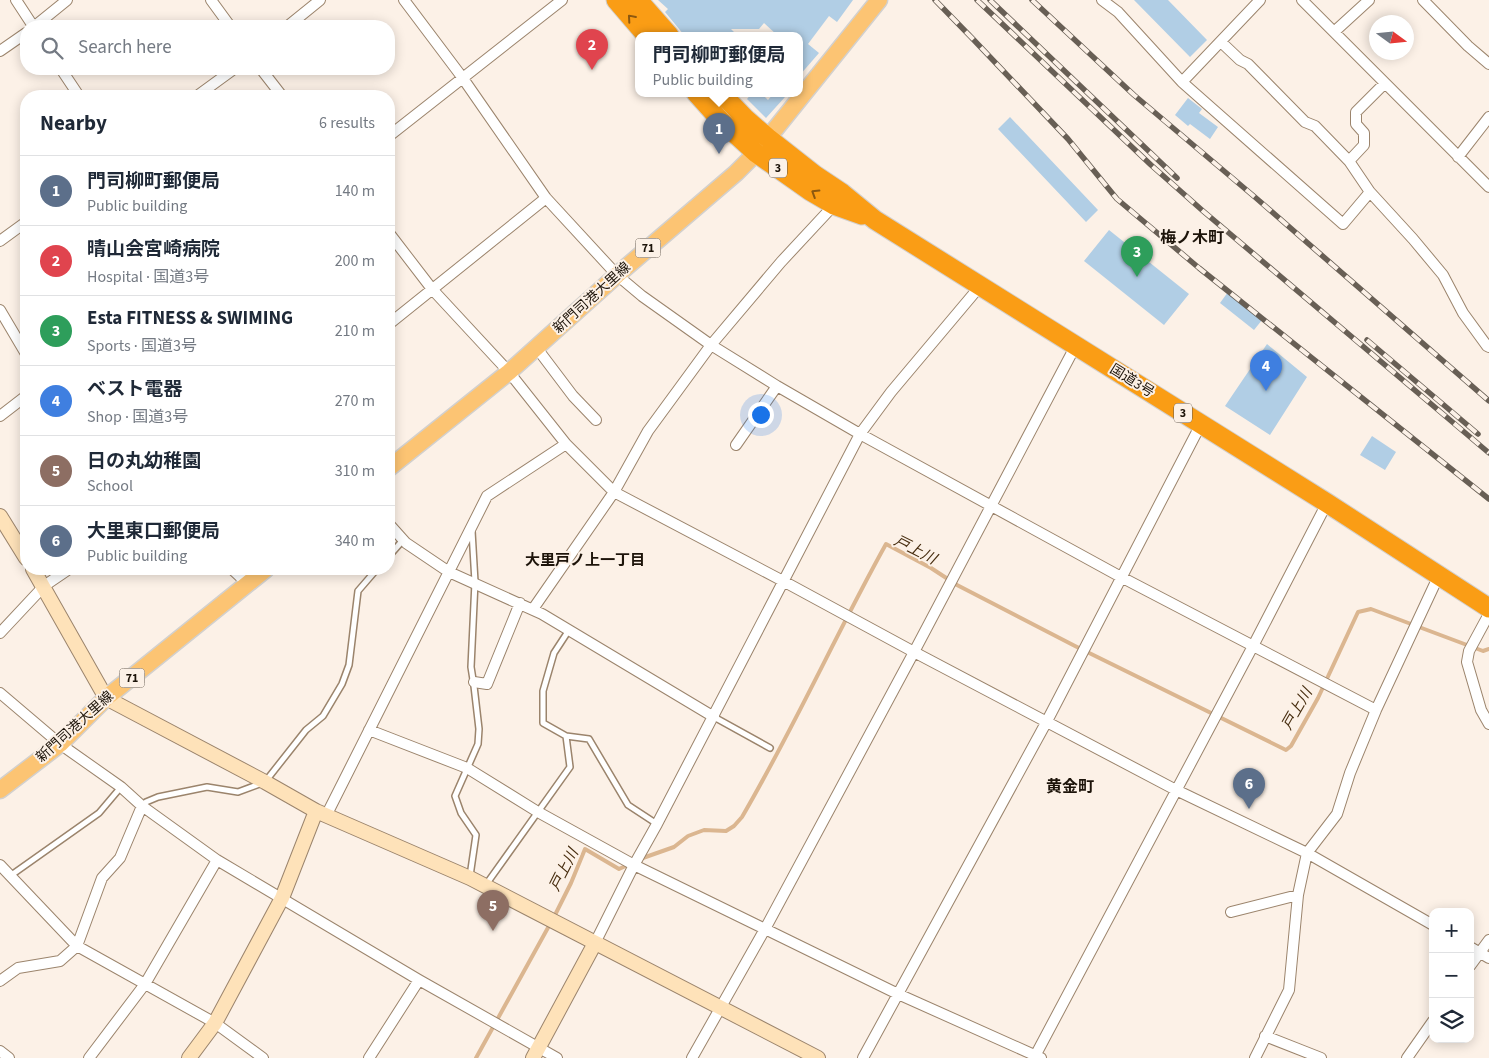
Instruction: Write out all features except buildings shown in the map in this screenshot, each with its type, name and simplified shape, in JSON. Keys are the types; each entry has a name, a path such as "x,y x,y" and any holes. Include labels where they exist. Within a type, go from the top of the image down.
{"highway":[{"path":"616,0 643,32"},
{"path":"638,0 666,32"},
{"name":"国道3号","path":"700,97 722,122 756,153 810,191 834,205 875,220"},
{"name":"国道3号","path":"725,97 768,138 875,220 1327,503 1489,608"}],"main road":[{"name":"新門司港大里線","path":"803,94 878,0"},
{"name":"新門司港大里線","path":"395,463 508,372 736,173 756,153 801,97"},
{"name":"新門司港大里線","path":"0,790 60,744 106,698 259,575"}],"street":[{"path":"16,0 30,20"},
{"path":"42,20 67,0"},
{"path":"211,0 226,20"},
{"path":"295,20 320,0"},
{"path":"404,0 462,77 546,198 617,275 642,296 711,345 860,434 1120,577 1376,710"},
{"path":"395,131 562,0"},
{"path":"1102,0 1118,12 1182,82 1343,224 1370,192"},
{"path":"1182,82 1260,0"},
{"path":"1302,0 1489,186"},
{"path":"1334,32 1369,0"},
{"path":"1423,0 1468,46 1489,64"},
{"path":"0,51 20,37"},
{"path":"1221,42 1240,60 1248,64 1305,122 1315,126 1350,161 1370,192 1443,275 1463,313 1489,347"},
{"path":"65,75 75,90"},
{"path":"205,90 226,75"},
{"path":"266,75 277,90"},
{"path":"1350,161 1364,145 1364,133 1356,124 1356,112 1384,83"},
{"path":"1458,157 1489,117"},
{"path":"395,319 546,198"},
{"path":"533,609 614,492 648,431 711,345 781,262 834,205"},
{"path":"0,241 20,226"},
{"path":"395,241 432,289 508,372 566,444 614,492 1176,790 1306,853 1429,923"},
{"path":"536,1053 634,865 658,824 860,434 980,285"},
{"path":"0,310 20,344"},
{"path":"692,1058 765,929 1076,345"},
{"path":"536,347 573,396 596,420"},
{"path":"736,445 777,386"},
{"path":"0,416 20,401"},
{"path":"863,1058 1047,721 1200,424"},
{"path":"189,1058 215,1023 282,898 321,813 370,730 487,496 566,444"},
{"path":"370,730 467,768 538,812 634,865 898,994 1037,1057 1327,503"},
{"path":"0,516 20,548"},
{"path":"395,530 414,549 449,572 533,609 714,717"},
{"path":"37,575 106,698 321,813 470,878 818,1058"},
{"path":"0,633 44,586 60,575"},
{"path":"238,575 248,584"},
{"path":"1255,1058 1289,990 1298,895 1306,853 1337,814 1350,773 1376,710 1439,575"},
{"path":"474,682 487,684 520,603"},
{"path":"1489,614 1469,650 1467,662 1481,710 1489,724"},
{"path":"0,692 60,744 121,787 142,806 217,860 419,980 536,1053 557,1058"},
{"path":"0,981 18,968 60,961 77,946 102,878 120,858 142,806"},
{"path":"89,1058 145,984 217,860"},
{"path":"0,866 77,946 215,1023 263,1058"},
{"path":"1231,912 1298,895"},
{"path":"1474,963 1484,955 1489,940"},
{"path":"369,1058 419,980"},
{"path":"1408,1058 1429,1027"},
{"path":"1265,1036 1316,1057"},
{"path":"0,1050 10,1058"}],"lane":[{"path":"470,878 476,835 461,813 455,796 478,744 479,729 471,667 475,582 472,526"},
{"path":"395,549 403,539"},
{"path":"142,806 146,802 168,795 207,787 238,792 265,782 306,730 323,716 342,684 350,665 358,591 372,575"},
{"path":"569,630 554,653 543,691 543,723 566,736 589,739 628,805 658,824"},
{"path":"714,717 770,748"},
{"path":"485,886 570,768 566,736"},
{"path":"10,876 99,813 121,787"}],"waterway":[{"name":"戸上川","path":"640,859 674,847 688,836 704,830 726,831 734,826 742,817 886,544 931,568 957,585 1075,646 1286,750 1291,746 1318,698 1358,612 1371,609 1483,651 1489,649"},
{"name":"戸上川","path":"476,1058 555,915 585,849 619,869 630,864"}],"railway":[{"path":"935,0 1068,139 1117,199 1199,268 1489,499"},
{"path":"977,0 1151,165 1489,453"},
{"path":"990,0 1177,178"},
{"path":"1032,0 1134,95 1256,198 1489,401"},
{"path":"1367,340 1478,434"}],"place":[{"name":"晴山会宮崎病院","path":"592,70"},
{"name":"門司柳町郵便局","path":"719,154"},
{"name":"Esta FITNESS & SWIMING","path":"1137,277"},
{"name":"ベスト電器","path":"1266,391"},
{"name":"大里東口郵便局","path":"1249,809"},
{"name":"日の丸幼稚園","path":"493,931"}],"district":[{"name":"梅ノ木町","path":"1192,238"},
{"name":"大里戸ノ上一丁目","path":"585,560"},
{"name":"黄金町","path":"1070,787"}]}
